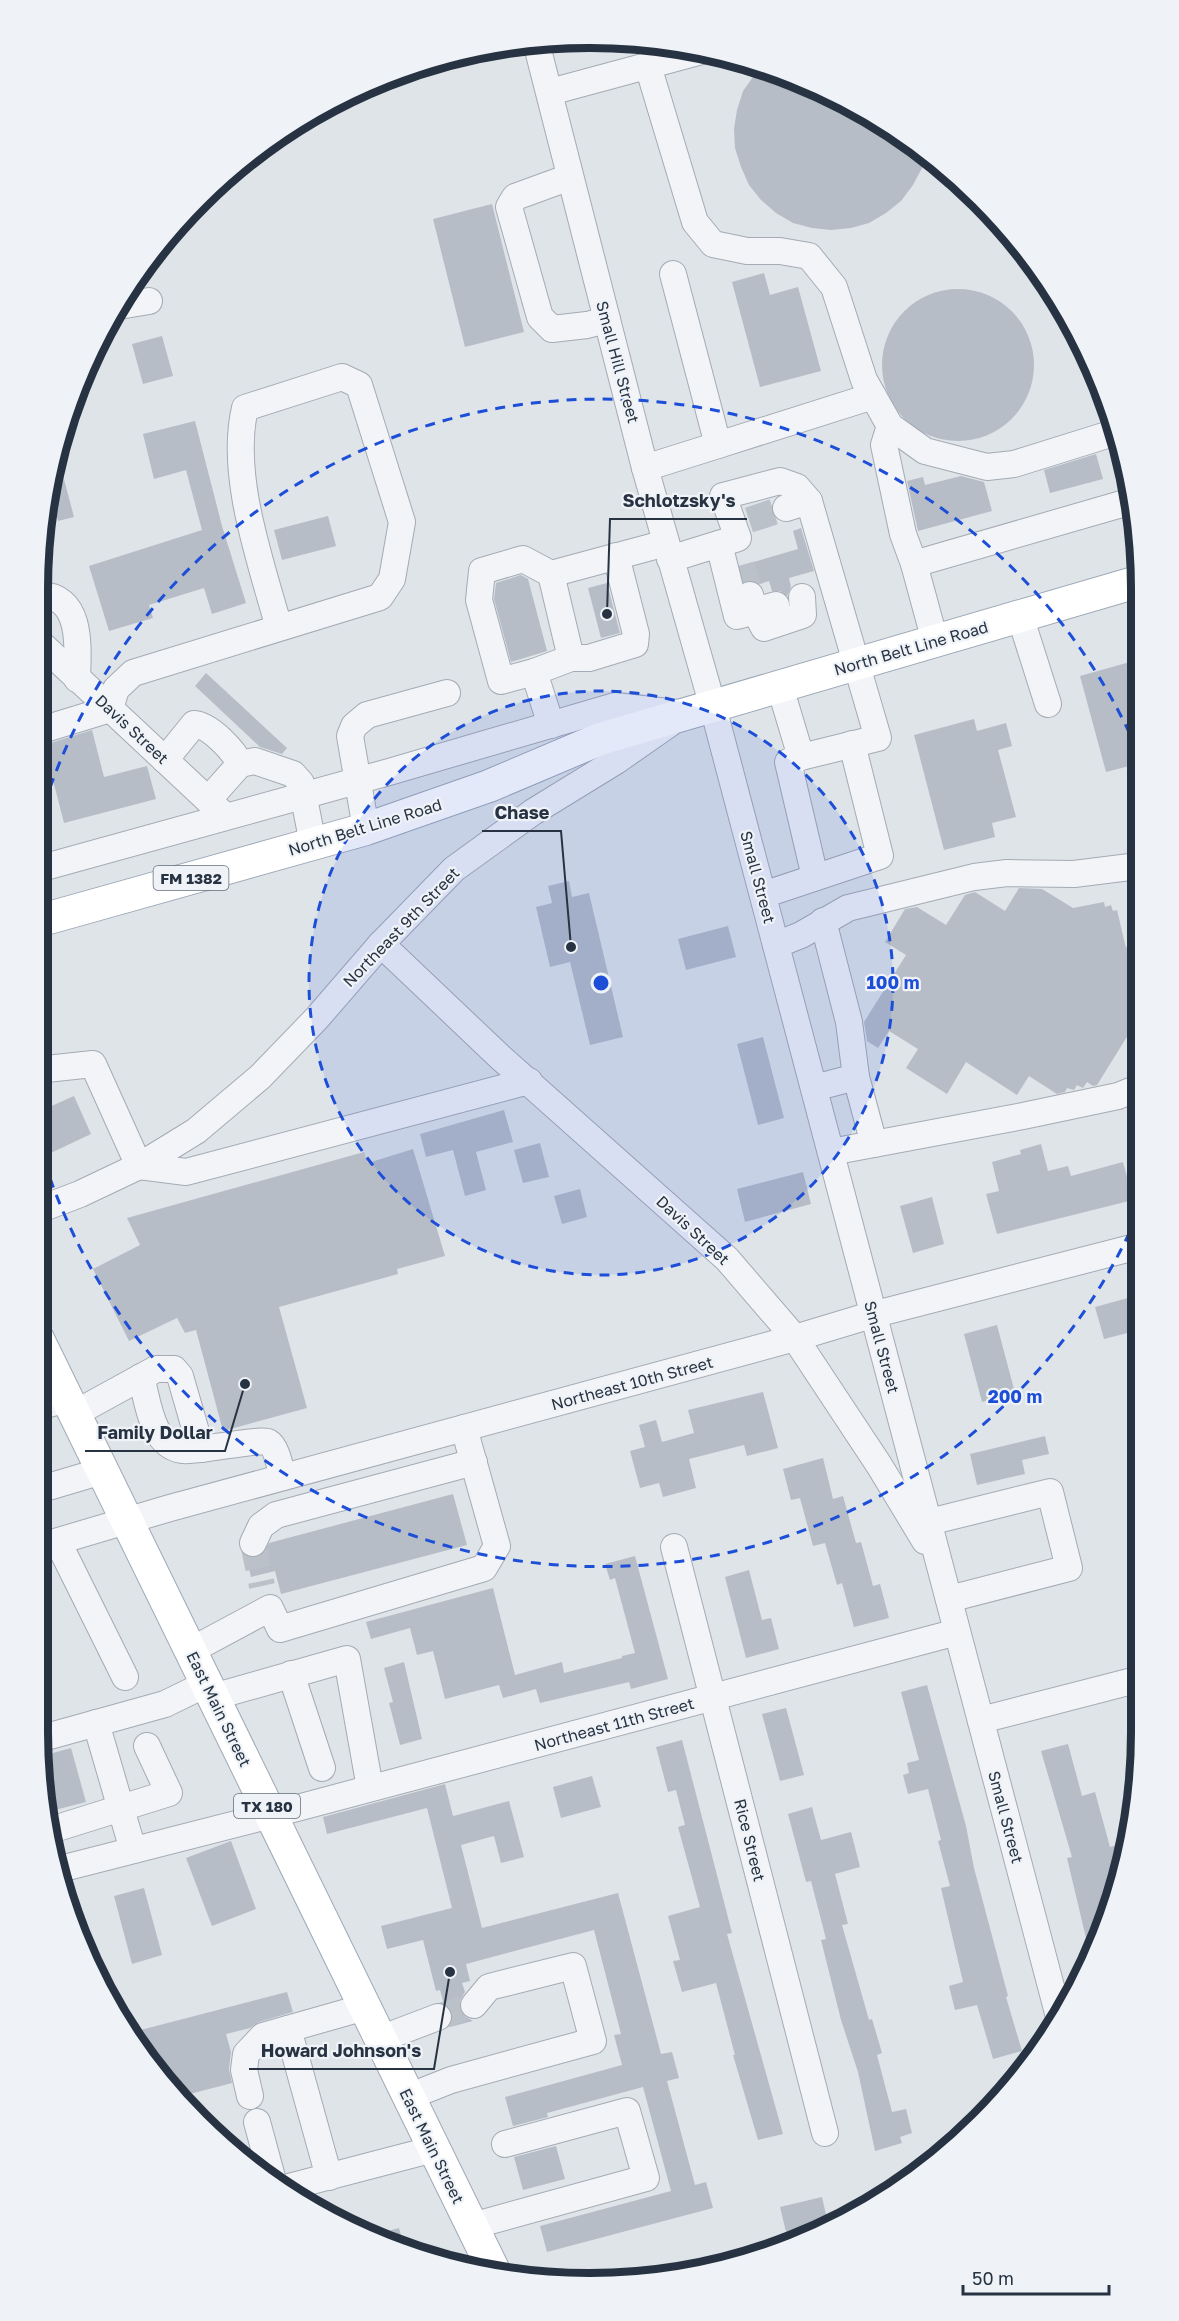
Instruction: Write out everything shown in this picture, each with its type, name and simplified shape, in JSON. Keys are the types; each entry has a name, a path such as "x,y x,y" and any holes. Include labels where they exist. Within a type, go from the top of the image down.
{"main road":[{"name":"North Belt Line Road","path":"48,918 366,829 489,786 600,739 701,700 780,687 1131,584"},
{"name":"East Main Street","path":"48,1370 60,1407 102,1471 491,2264"}],"street":[{"name":"Small Hill Street","path":"538,51 606,320 668,551 701,700"},
{"path":"550,92 683,56"},
{"path":"648,66 695,222 713,244 747,251 780,251 809,256 834,287 864,380 890,426 925,452 987,467 1014,464 1108,434"},
{"path":"570,177 515,197 510,207 540,317 552,329 587,325 606,320"},
{"path":"673,274 718,446"},
{"path":"130,304 149,301"},
{"path":"48,728 110,709 116,689 133,673 380,597 392,579 402,522 359,385 342,377 245,408 240,428 246,503 279,628"},
{"path":"645,468 873,396"},
{"path":"890,426 884,445 903,534 914,564 935,641"},
{"path":"754,571 723,496 780,481 797,487 797,505 833,587 878,738 788,762 815,877"},
{"path":"914,564 1124,503"},
{"path":"616,556 636,634 635,644 589,658 571,658 501,681 479,600 482,572 523,559 551,574 616,556 668,551 833,587"},
{"path":"551,574 571,658"},
{"path":"48,595 61,602 72,615 78,632 77,679"},
{"path":"1020,616 1048,704"},
{"name":"Davis Street","path":"48,651 217,808"},
{"path":"534,672 551,725"},
{"path":"780,687 801,758"},
{"path":"366,829 350,736 354,726 367,715 447,693"},
{"name":"North Belt Line Road","path":"48,866 217,808 303,795 615,706 701,700"},
{"name":"Small Street","path":"701,700 763,895 1056,2005"},
{"name":"Northeast 9th Street","path":"48,1206 139,1166 196,1131 260,1077 317,1018 381,944 454,869 533,812 616,761 701,700"},
{"path":"165,760 194,724 202,725 235,753 240,764"},
{"path":"763,895 880,856 852,744"},
{"path":"240,764 255,761 293,774 301,783 313,844"},
{"path":"217,808 240,764"},
{"path":"776,945 848,908 974,877 1007,873 1074,874 1131,867"},
{"path":"823,921 849,1022 856,1077 874,1144"},
{"name":"Davis Street","path":"381,944 500,1057 727,1259 795,1338 879,1465 941,1570"},
{"path":"48,1069 93,1064 139,1166 186,1172 529,1081"},
{"path":"814,1088 856,1077"},
{"path":"831,1152 1044,1112 1131,1090"},
{"name":"Northeast 10th Street","path":"48,1545 283,1478 795,1338 874,1314 1131,1248"},
{"path":"60,1407 163,1368 174,1369 177,1372 201,1449"},
{"path":"141,1377 157,1433 173,1448 183,1451 233,1446 260,1440 268,1441 283,1478"},
{"path":"190,1651 266,1597 280,1629 484,1568 496,1546 464,1428"},
{"path":"253,1543 261,1526 276,1515 474,1462"},
{"path":"48,1487 102,1471"},
{"path":"928,1522 1050,1492 1069,1568 949,1599"},
{"path":"48,1545 125,1677"},
{"name":"Rice Street","path":"674,1547 825,2133"},
{"name":"Northeast 11th Street","path":"65,1868 957,1632"},
{"path":"48,1736 209,1690 291,1674 347,1659 370,1788"},
{"path":"291,1674 322,1768"},
{"path":"981,1720 1131,1681"},
{"path":"96,1723 133,1850"},
{"path":"57,1828 169,1793 147,1746"},
{"path":"408,2097 451,2080 593,2041 573,1966 489,1987 474,2005"},
{"path":"250,2096 244,2070 246,2054 263,2036 365,2007"},
{"path":"380,2039 438,2016"},
{"path":"288,2029 329,2177"},
{"path":"472,2226 646,2178 627,2111 505,2144"},
{"path":"257,2122 269,2168"},
{"path":"295,2186 434,2149"}],"building":[{"path":"755,74 797,89 829,104 890,139 923,163 922,168 901,201 869,223 831,230 793,223 776,213 761,200 749,185 741,167 735,148 734,129 743,91"},
{"path":"492,204 524,332 465,347 433,219"},
{"path":"764,273 770,295 798,287 821,371 760,387 732,282"},
{"path":"958,289 973,290 987,295 1012,311 1028,336 1033,350 1033,380 1028,394 1012,419 987,435 973,440 958,441 943,440 929,435 904,419 888,394 883,380 882,365 883,350 888,336 904,311 929,295 943,290"},
{"path":"162,336 173,376 143,384 132,344"},
{"path":"195,421 222,526 246,603 212,614 204,588 149,605 153,618 109,631 89,566 202,530 186,470 154,479 143,434"},
{"path":"1096,454 1103,479 1050,493 1044,470"},
{"path":"61,469 74,517 58,521 55,508"},
{"path":"961,476 984,482 992,511 918,531 907,481 923,477 925,485"},
{"path":"328,516 336,546 282,560 274,530"},
{"path":"801,528 814,571 789,578 791,587 787,596 780,591 772,591 769,581 760,584 753,580 744,582 740,566 798,549 793,531"},
{"path":"521,575 528,579 547,651 511,662 494,599 496,583"},
{"path":"607,583 620,633 601,638 588,588"},
{"path":"1131,662 1131,766 1106,772 1080,676"},
{"path":"206,673 287,748 282,754 260,747 195,686"},
{"path":"974,719 977,731 1006,723 1012,746 998,750 1016,817 992,823 995,837 944,850 914,735"},
{"path":"92,730 104,777 147,766 156,799 64,823 48,761 48,744"},
{"path":"569,881 572,897 589,893 623,1037 590,1045 570,962 550,967 536,907 552,903 548,886"},
{"path":"1019,888 1042,889 1073,908 1104,902 1105,907 1111,905 1113,911 1117,910 1126,948 1131,940 1131,1030 1097,1085 1093,1086 1087,1082 1083,1088 1077,1085 1074,1090 1067,1088 1065,1092 1057,1094 1029,1076 1017,1095 966,1062 947,1094 906,1068 918,1049 889,1031 878,1048 867,1041 864,1022 906,955 885,942 905,909 917,907 946,925 965,895 975,892 1005,911"},
{"path":"728,926 736,957 686,970 678,939"},
{"path":"763,1037 784,1118 758,1125 737,1044"},
{"path":"74,1096 91,1134 48,1154 48,1108"},
{"path":"504,1110 513,1142 476,1152 486,1190 465,1196 453,1150 426,1157 420,1134"},
{"path":"540,1143 549,1177 523,1183 514,1150"},
{"path":"1041,1144 1048,1171 1068,1166 1071,1176 1123,1162 1131,1200 997,1234 986,1194 999,1191 992,1162 1021,1154 1020,1150"},
{"path":"413,1149 445,1256 397,1269 398,1274 279,1307 307,1408 223,1431 196,1330 185,1333 177,1318 129,1341 93,1269 140,1245 127,1218 364,1152 368,1163"},
{"path":"803,1172 811,1204 745,1222 737,1189"},
{"path":"580,1189 587,1217 562,1224 554,1196"},
{"path":"932,1197 944,1244 913,1253 900,1206"},
{"path":"1131,1297 1131,1332 1104,1339 1095,1307"},
{"path":"997,1325 1015,1393 982,1402 964,1334"},
{"path":"763,1392 778,1448 747,1456 744,1445 689,1459 696,1488 663,1497 659,1483 640,1488 630,1451 645,1447 639,1425 656,1420 662,1442 694,1433 688,1410"},
{"path":"1045,1436 1049,1454 1022,1460 1025,1474 977,1485 970,1454"},
{"path":"823,1458 833,1499 843,1496 856,1543 861,1542 873,1586 880,1584 889,1618 854,1627 842,1583 837,1585 825,1543 813,1546 800,1498 791,1500 783,1469"},
{"path":"453,1494 467,1545 281,1594 275,1571 251,1577 246,1556 254,1558 261,1556 269,1543"},
{"path":"635,1556 668,1679 631,1689 629,1682 540,1703 536,1689 503,1698 499,1685 445,1699 433,1651 417,1655 410,1628 371,1639 366,1622 493,1588 515,1675 562,1662 564,1673 635,1653 615,1578 610,1580 605,1564"},
{"path":"749,1570 762,1620 771,1618 779,1649 746,1658 725,1577"},
{"path":"404,1662 422,1739 400,1745 389,1703 393,1702 384,1668"},
{"path":"927,1685 966,1826 974,1868 1008,1996 1006,1997 1022,2051 993,2059 977,2005 955,2010 949,1986 963,1982 941,1888 950,1886 938,1841 941,1840 928,1789 908,1794 903,1775 909,1773 907,1763 919,1760 901,1692"},
{"path":"786,1708 804,1775 780,1781 762,1714"},
{"path":"682,1740 732,1933 727,1934 783,2134 758,2140 733,2055 735,2055 716,1983 682,1992 673,1961 680,1960 668,1916 700,1907 678,1827 685,1825 676,1790 668,1792 656,1747"},
{"path":"1068,1744 1082,1796 1095,1792 1110,1847 1117,1845 1118,1849 1113,1872 1091,1937 1086,1938 1067,1858 1072,1857 1041,1751"},
{"path":"71,1748 86,1802 54,1810 49,1754"},
{"path":"592,1776 601,1807 561,1818 553,1787"},
{"path":"445,1784 453,1816 509,1801 524,1857 501,1863 494,1836 461,1845 482,1928 618,1893 661,2054 672,2052 679,2078 667,2081 695,2185 706,2182 713,2208 547,2252 540,2226 671,2191 643,2087 547,2113 548,2117 513,2126 505,2097 622,2065 614,2035 621,2034 594,1930 466,1964 470,1981 462,1983 465,1992 459,2002 464,2016 473,2021 450,2027 453,2020 452,2012 444,2004 440,1990 436,1991 423,1940 387,1949 381,1926 452,1908 427,1808 327,1834 323,1817"},
{"path":"812,1807 821,1840 851,1832 860,1867 835,1874 848,1924 842,1925 869,2020 872,2019 882,2053 877,2055 892,2112 906,2109 912,2133 900,2137 902,2143 875,2151 858,2072 841,2020 821,1940 826,1939 811,1881 806,1882 788,1814"},
{"path":"231,1841 256,1909 212,1926 186,1858"},
{"path":"144,1888 162,1955 132,1964 114,1896"},
{"path":"287,1992 293,2012 226,2034 231,2052 229,2069 232,2083 188,2095 138,2031"},
{"path":"556,2146 565,2179 523,2190 514,2157"},
{"path":"822,2197 827,2218 787,2236 780,2207"},
{"path":"399,2228 402,2239 383,2232"}],"tunnel":[{"path":"749,520 786,508"},
{"path":"742,565 748,587"},
{"path":"253,1543 262,1586"},
{"path":"438,2017 474,2005"}],"place":[{"name":"Schlotzsky's","path":"607,614"},
{"name":"Chase","path":"571,947"},
{"name":"Family Dollar","path":"245,1384"},
{"name":"Howard Johnson's","path":"450,1972"}]}
